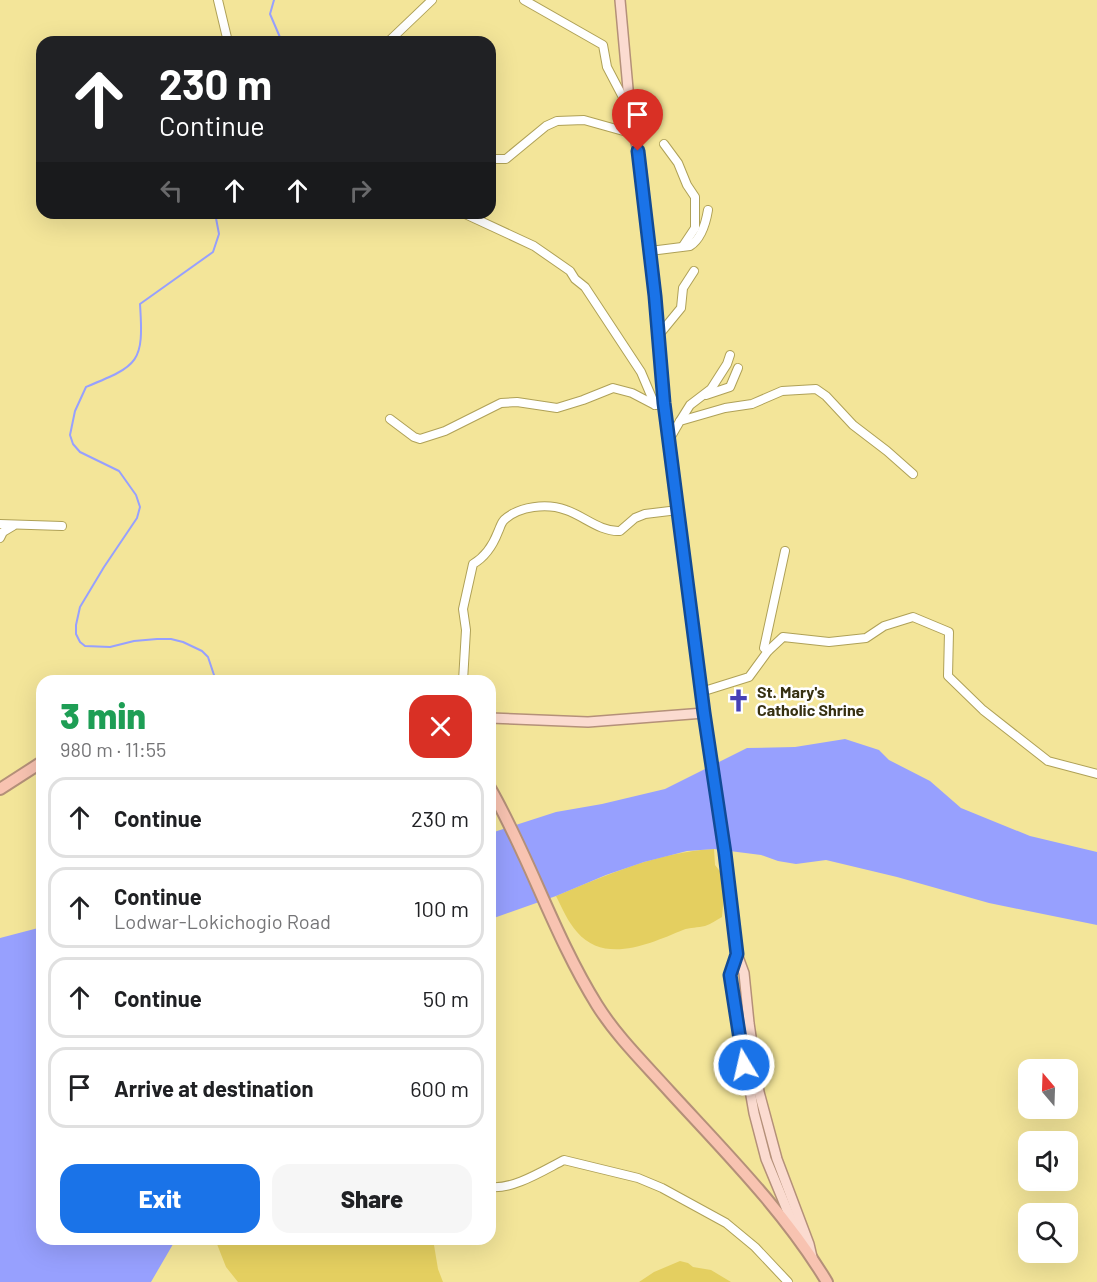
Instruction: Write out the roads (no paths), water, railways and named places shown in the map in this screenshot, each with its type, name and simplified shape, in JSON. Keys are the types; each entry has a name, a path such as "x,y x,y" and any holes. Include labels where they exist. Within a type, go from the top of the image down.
{"highway":[{"path":"0,789 36,766"},
{"path":"496,798 506,814 555,927 597,1005 625,1042 771,1205 812,1257 827,1282"}],"main road":[{"path":"620,0 630,111 650,250 658,336 660,404 669,440 737,954 744,973 759,1092 777,1159 812,1257"},
{"path":"496,718 588,722 704,713"},
{"path":"737,954 730,975 754,1113 766,1159 798,1241"}],"street":[{"path":"218,0 227,36"},
{"path":"394,36 432,0"},
{"path":"524,0 603,45 607,67 630,111"},
{"path":"496,159 506,159 546,126 556,121 584,120 634,135"},
{"path":"664,144 678,163 695,197 695,228 682,246"},
{"path":"650,250 690,246 698,239 708,210"},
{"path":"477,219 534,246 570,271 575,279 585,287 660,404"},
{"path":"658,336 681,308 683,288 694,271"},
{"path":"705,395 720,377 730,355"},
{"path":"669,440 690,405 705,395 730,387 738,368"},
{"path":"390,419 420,439 445,431 501,403 518,402 557,408 613,388 660,404"},
{"path":"681,421 724,408 752,404 782,391 816,389 826,396 853,425 913,474"},
{"path":"463,675 466,630 463,609 466,589 473,564 481,559 490,548 502,521 526,508 564,509 603,529 620,531 635,518 645,514 678,510"},
{"path":"0,524 62,526"},
{"path":"0,538 3,532 13,526"},
{"path":"768,651 764,648 785,551"},
{"path":"701,692 749,677 768,651 783,637 829,642 866,638 884,626 913,617 949,632 948,676 983,710 1048,761 1097,774"},
{"path":"496,1188 536,1174 564,1160 638,1178 662,1188 726,1224 755,1247 788,1282"}],"water":[{"path":"845,739 879,750 889,760 930,781 961,808 1030,836 1097,852 1097,925 989,903 826,860 796,864 761,855 714,849 687,851 644,862 496,917 496,831 556,812 665,789 747,748 795,747"},
{"path":"36,929 36,1245 173,1245 151,1282 0,1282 0,938"}],"waterway":[{"path":"274,0 270,14 279,36"},
{"path":"214,675 208,657 202,651 171,639 134,641 110,647 85,646 80,642 76,634 76,625 80,607 137,518 140,507 136,495 119,471 80,452 73,444 70,435 75,411 86,387 127,367 139,350 140,304 213,252 219,234 216,219"}],"place":[{"name":"St. Mary's Catholic Shrine","path":"739,701"}]}
